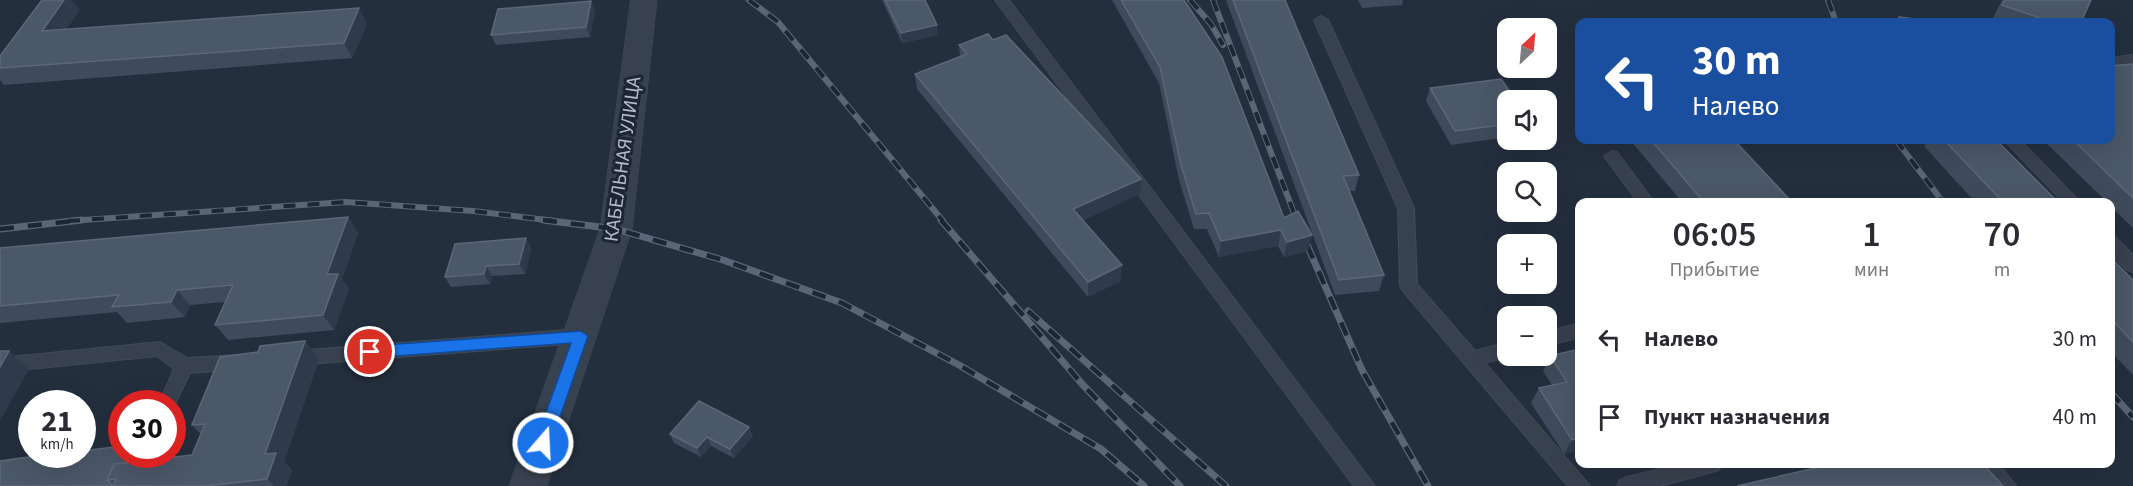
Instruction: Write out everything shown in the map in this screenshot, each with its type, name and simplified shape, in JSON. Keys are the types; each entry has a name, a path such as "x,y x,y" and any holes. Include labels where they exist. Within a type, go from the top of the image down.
{"street":[{"name":"КАБЕЛЬНАЯ УЛИЦА","path":"528,486 616,229 644,0"}],"lane":[{"path":"1002,0 1365,486"},
{"path":"1321,20 1406,208 1409,286 1580,486"},
{"path":"2115,62 2133,60"},
{"path":"2015,144 2068,198"},
{"path":"1612,156 1643,198"},
{"path":"2115,248 2133,266"},
{"path":"1557,336 1575,331"},
{"path":"277,359 581,336"},
{"path":"0,365 160,349 184,366 254,361"},
{"path":"1472,358 1497,352"},
{"path":"174,390 184,366"},
{"path":"1627,486 1697,468"},
{"path":"1990,468 2006,486"}],"building":[{"path":"42,0 64,0 42,31 359,8 344,43 0,68 0,56"},
{"path":"885,0 925,0 937,25 901,33"},
{"path":"1121,0 1184,0 1222,57 1284,218 1298,211 1312,235 1287,242 1281,230 1221,241 1209,213 1196,214 1181,165 1160,67"},
{"path":"1233,0 1285,0 1359,175 1343,176 1384,275 1339,280"},
{"path":"2005,0 2091,0 2083,18 2040,18 2002,5"},
{"path":"591,1 586,27 491,35 498,9"},
{"path":"988,34 993,40 1006,35 1141,179 1073,209 1122,265 1088,282 915,74 967,54 959,45"},
{"path":"2133,64 2133,198 2077,144 2115,144 2115,66"},
{"path":"1501,79 1509,90 1497,90 1497,125 1455,131 1430,88"},
{"path":"1654,144 1738,144 1788,198 1701,198"},
{"path":"1948,144 2000,144 2054,198 1999,198"},
{"path":"348,217 327,274 338,274 323,315 215,325 233,285 177,290 171,302 112,307 119,295 0,306 0,248"},
{"path":"526,238 519,264 486,266 484,274 445,277 455,244"},
{"path":"2115,262 2133,280 2133,342 2115,323"},
{"path":"305,341 265,454 276,453 267,479 205,486 113,486 116,479 107,480 112,468 186,468 186,456 192,455 205,424 192,425 220,357 258,352 260,346"},
{"path":"1575,350 1575,439 1572,440 1539,388 1567,382 1557,366 1557,354"},
{"path":"0,351 9,351 0,367"},
{"path":"699,401 749,427 730,449 707,437 697,448 670,434"},
{"path":"108,448 108,468 112,468 107,480 113,486 0,486 0,461 18,458 18,468 96,468 96,449"},
{"path":"1816,468 1987,468 2003,486 1737,486"}],"railway":[{"path":"749,0 778,22 943,221"},
{"path":"1190,0 1211,24 1223,45"},
{"path":"1213,0 1297,221"},
{"path":"1828,0 1835,18"},
{"path":"1899,144 1940,198"},
{"path":"81,220 346,202 473,211 554,221"},
{"path":"0,229 81,220"},
{"path":"68,221 81,220"},
{"path":"543,220 616,229 723,260 842,303 959,365 1101,449 1144,486"},
{"path":"941,220 1083,385 1180,486"},
{"path":"1296,220 1362,370 1428,486"},
{"path":"1028,311 1226,486"},
{"path":"2115,397 2133,417"}],"route":[{"path":"370,352 581,336 543,443"}]}
